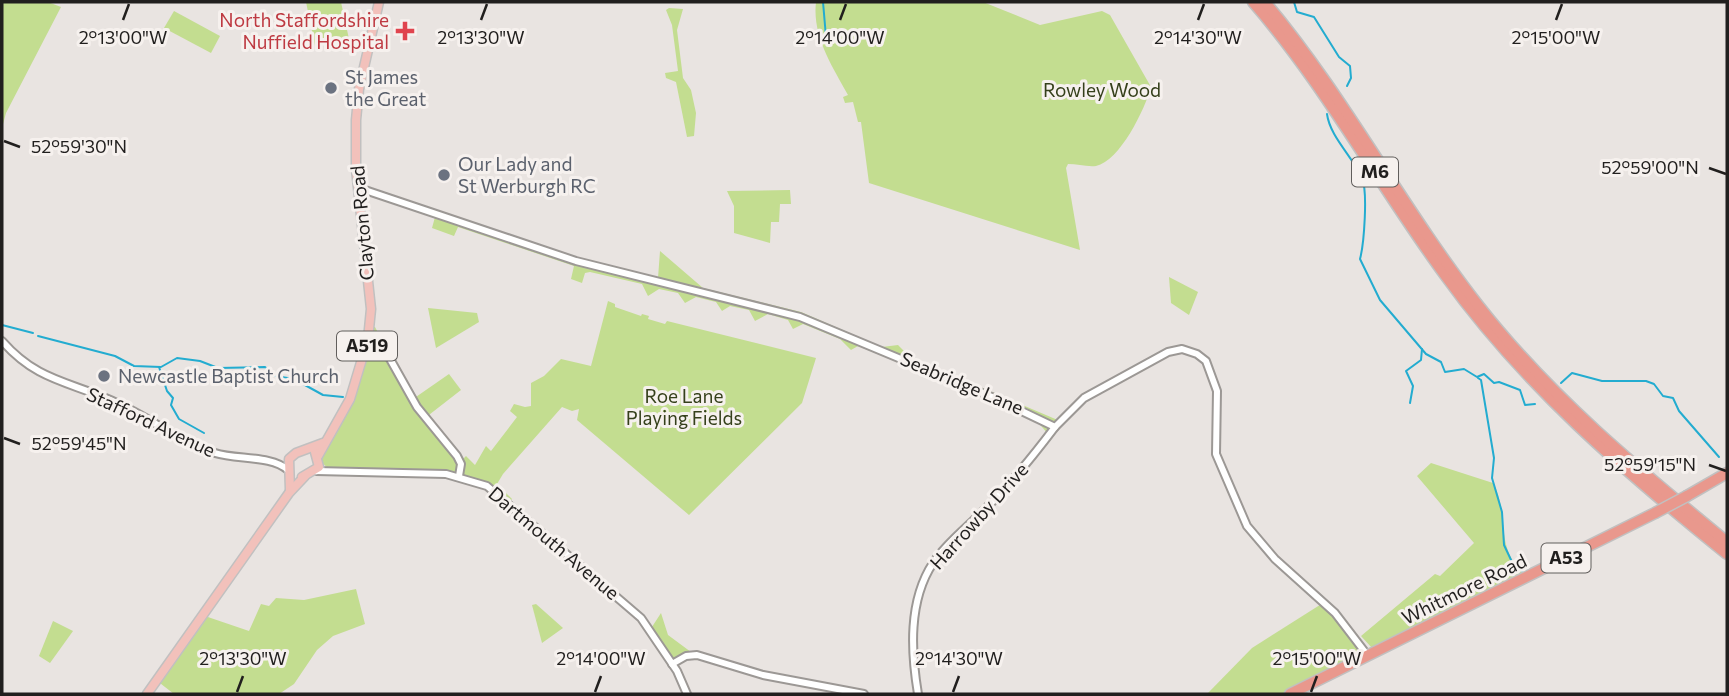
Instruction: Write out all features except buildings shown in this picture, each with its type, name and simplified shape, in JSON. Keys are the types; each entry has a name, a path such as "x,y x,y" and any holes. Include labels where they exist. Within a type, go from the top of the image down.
{"highway":[{"name":"M6","path":"1252,2 1302,62 1445,276 1497,342 1537,387 1605,454 1727,554"},
{"name":"M6","path":"1265,2 1309,56 1420,224 1503,336 1615,450 1727,542"},
{"name":"Whitmore Road","path":"1290,694 1655,513 1727,473"}],"main road":[{"name":"Clayton Road","path":"319,459 327,437 347,405 368,342 370,309 359,188 357,110 379,2"},
{"name":"Clayton Road","path":"309,449 327,437"},
{"name":"A519","path":"290,457 309,449"},
{"path":"309,449 319,459"},
{"path":"289,493 290,457"},
{"name":"A519","path":"316,471 319,459"},
{"path":"289,471 305,476"},
{"path":"146,694 289,493 305,476 316,471"}],"street":[{"name":"Seabridge Lane","path":"359,188 576,261 800,317 1017,407 1055,427"},
{"name":"Stafford Avenue","path":"2,341 35,372 117,403 194,445 230,457 274,463 289,471"},
{"path":"368,342 385,350 424,418 457,456 461,464 458,476"},
{"path":"1055,427 1084,398 1152,360 1175,349 1197,354 1206,361 1217,391 1216,454 1247,526 1275,559 1335,613 1368,656"},
{"name":"Harrowby Drive","path":"918,694 913,640 915,614 920,589 932,564 1016,477 1055,427"},
{"name":"Stafford Avenue","path":"274,463 290,457"},
{"path":"319,459 330,470"},
{"name":"Dartmouth Avenue","path":"316,471 458,476 482,483 629,605 672,664 687,694"},
{"path":"672,664 686,656 697,655 763,675 864,694"}],"green space":[{"path":"2,2 48,2 61,7 6,113 2,128"},
{"path":"306,2 341,2 349,39 315,46"},
{"name":"Rowley Wood","path":"816,2 983,2 1040,25 1102,11 1110,15 1151,87 1130,133 1114,155 1096,166 1068,164 1066,168 1080,250 869,183 861,122 858,122 853,102 845,103 843,97 848,95 824,50 817,27"},
{"path":"683,9 677,30 683,78 691,90 696,113 694,136 687,137 676,82 666,78 665,73 678,71 672,25 666,10"},
{"path":"174,11 220,36 211,53 164,28"},
{"path":"790,190 791,204 780,204 779,222 771,222 770,243 734,233 734,206 727,191"},
{"path":"435,217 494,233 494,230 578,258 658,278 660,251 703,288 801,312 882,347 898,345 910,357 1060,421 1049,435 1035,419 858,346 851,350 840,339 803,324 793,329 788,320 768,314 755,321 749,310 730,306 722,311 716,302 696,297 685,303 678,293 659,289 648,296 642,284 590,272 585,273 582,283 571,279 574,266 458,227 454,236 432,228"},
{"path":"1169,277 1198,292 1189,315 1171,303"},
{"name":"Roe Lane Playing Fields","path":"608,301 615,304 615,307 649,316 648,319 665,324 667,321 816,358 802,403 689,515 577,420 579,409 572,411 562,407 503,474 497,484 512,499 509,503 469,482 446,476 400,471 330,470 320,461 320,452 347,405 369,327 375,327 413,399 449,374 461,390 425,418 461,461 466,456 475,465 486,446 491,451 517,417 510,411 514,404 531,406 531,383 544,376 561,359 591,366"},
{"path":"428,308 477,313 479,322 436,348"},
{"path":"1431,463 1493,483 1501,506 1505,542 1515,563 1524,573 1372,648 1361,636 1435,574 1440,576 1474,543 1417,476"},
{"path":"356,589 365,624 333,636 317,650 294,684 279,694 174,694 156,680 202,615 249,631 261,604 269,606 276,598 304,600"},
{"path":"1323,603 1368,656 1290,694 1207,694 1252,648"},
{"path":"536,604 563,628 542,643 532,605"},
{"path":"661,613 668,635 695,655 672,664 650,630"},
{"path":"53,621 73,631 50,663 39,656"}],"waterway":[{"path":"823,2 826,37"},
{"path":"1294,2 1297,12 1314,17 1339,57 1350,66 1351,78 1347,86"},
{"path":"1327,114 1332,131 1358,170 1364,185 1364,230 1360,259 1380,300 1426,354 1441,362 1445,372 1464,369 1477,377 1484,374 1494,383 1499,382 1520,390 1525,405 1535,404"},
{"path":"2,325 33,333"},
{"path":"38,336 115,356 134,366 161,367 177,358 200,361 218,368 265,367 275,376 294,379 323,395 343,397"},
{"path":"1410,403 1413,386 1406,371 1421,360 1422,349"},
{"path":"159,367 167,391 173,398 171,405 179,419 204,433"},
{"path":"1561,383 1572,373 1602,381 1646,381 1654,384 1663,396 1673,398 1679,411 1719,457"},
{"path":"1478,378 1481,380 1494,458 1492,478 1502,512 1504,545 1512,562 1524,573"}],"place":[{"name":"North Staffordshire Nuffield Hospital","path":"405,31"},
{"name":"St James the Great","path":"331,88"},
{"name":"Our Lady and St Werburgh RC","path":"444,175"},
{"name":"Newcastle Baptist Church","path":"104,376"}]}
